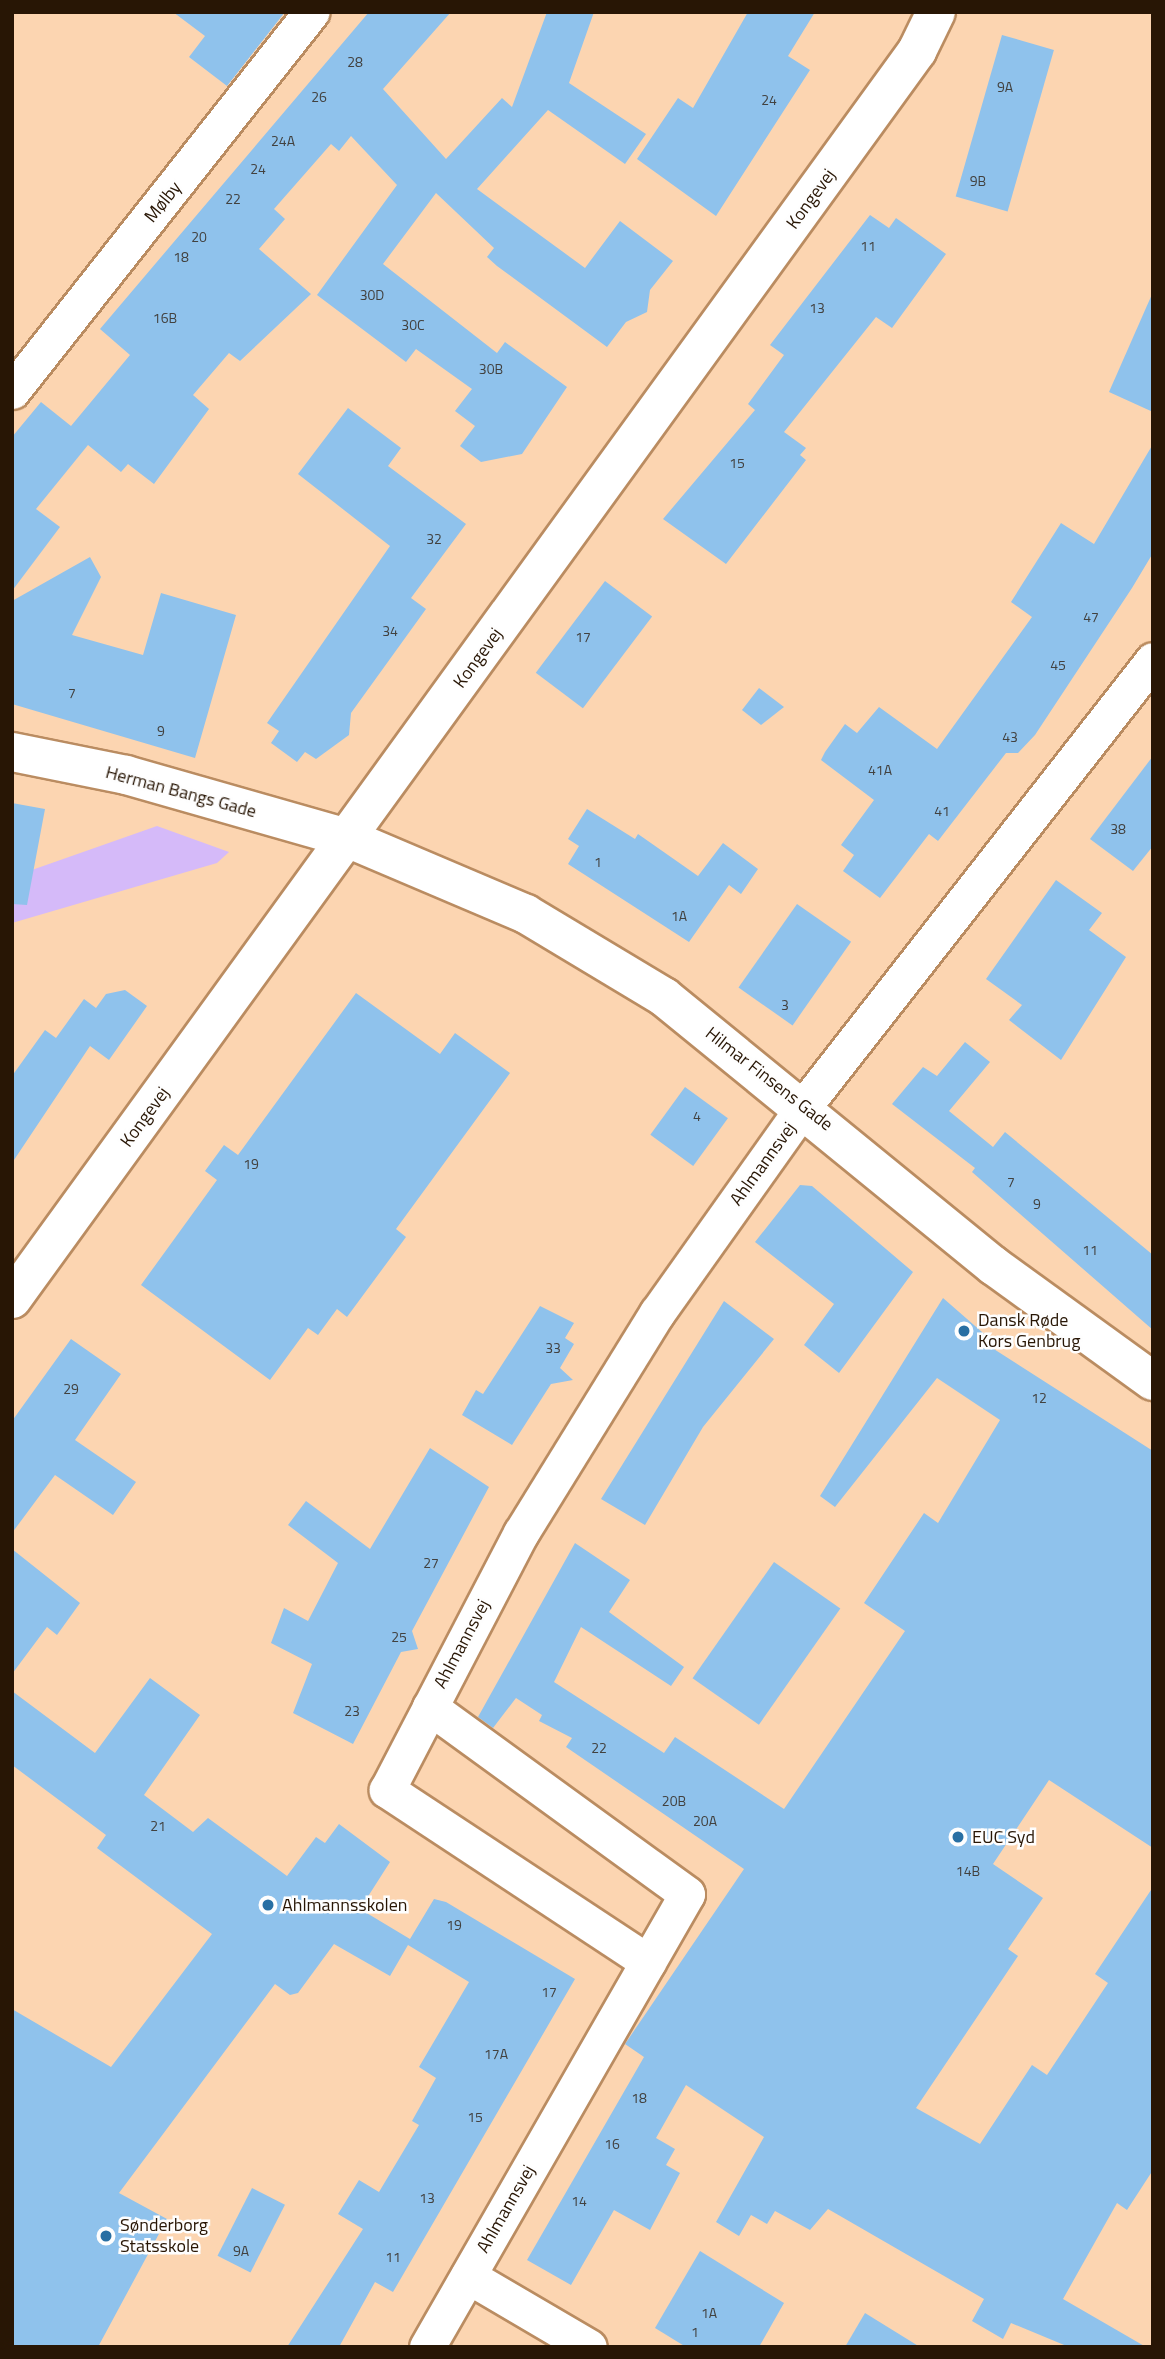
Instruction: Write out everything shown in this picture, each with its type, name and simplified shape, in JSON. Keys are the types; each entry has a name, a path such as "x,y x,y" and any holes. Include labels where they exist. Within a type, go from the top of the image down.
{"street":[{"name":"Mølby","path":"12,391 311,12"},
{"name":"Kongevej","path":"12,1299 917,51 936,12"},
{"name":"Ahlmannsvej","path":"648,1962 387,1790 521,1533 657,1313 804,1106 1153,660"},
{"name":"Herman Bangs Gade","path":"12,752 127,775 347,838"},
{"name":"Hilmar Finsens Gade","path":"347,838 526,914 664,997 804,1106 994,1266 1153,1381"},
{"name":"Ahlmannsvej","path":"427,2347 687,1894 430,1707"},
{"path":"468,2276 589,2347"}],"shaded area":[{"path":"157,826 229,852 217,863 12,923 12,877"}],"building":[{"path":"173,12 285,12 227,86 189,57 205,36"},
{"path":"369,12 451,12 383,89 446,159 502,98 512,107 547,12 594,12 569,83 646,134 625,164 548,110 477,189 585,268 620,221 673,261 650,290 647,312 626,322 607,347 487,257 494,248 436,193 383,264 497,353 505,342 567,387 522,454 481,462 460,446 475,426 455,411 472,389 416,349 406,362 317,295 397,185 351,136 339,151 331,144 274,209 285,219 259,249 311,294 240,361 229,353 193,395 209,409 154,484 128,464 121,472 88,445 36,509 60,527 12,591 12,437 41,402 71,426 130,355 100,329"},
{"path":"748,12 815,12 788,56 810,70 716,216 637,159 678,98 693,108"},
{"path":"1002,35 1054,50 1008,211 956,196"},
{"path":"870,215 889,228 896,218 946,254 892,328 876,317 784,432 806,448 800,455 806,460 726,564 663,519 755,410 748,404 784,355 770,345"},
{"path":"1153,292 1153,412 1109,392"},
{"path":"348,408 401,448 388,466 466,524 411,598 426,609 351,713 349,735 316,759 305,752 297,762 271,743 279,731 267,723 390,546 298,474"},
{"path":"1153,444 1153,553 1132,588 1035,735 1018,753 1006,753 938,841 929,834 880,898 843,871 854,855 841,845 874,800 821,760 825,752 845,724 857,733 879,707 937,749 1032,617 1011,602 1061,523 1094,544"},
{"path":"90,557 101,577 72,635 143,655 161,593 236,615 195,758 12,704 12,601"},
{"path":"605,581 652,617 583,708 536,673"},
{"path":"759,688 784,707 761,725 742,710"},
{"path":"1153,756 1153,846 1133,871 1090,839"},
{"path":"12,803 45,809 27,905 12,904"},
{"path":"587,809 635,839 638,834 698,876 723,843 758,869 741,894 729,885 689,942 568,864 579,846 568,839"},
{"path":"1056,880 1102,913 1089,930 1126,957 1061,1060 1009,1020 1022,1005 986,979"},
{"path":"797,904 851,942 793,1025 738,988"},
{"path":"125,990 147,1006 109,1060 90,1046 12,1163 12,1076 45,1030 56,1038 84,999 96,1008 106,994"},
{"path":"356,993 440,1054 455,1033 510,1073 396,1229 406,1237 347,1317 337,1309 318,1335 308,1328 270,1380 141,1285 217,1180 205,1171 224,1145 238,1155"},
{"path":"965,1042 990,1062 949,1111 993,1147 1005,1132 1153,1255 1153,1330 972,1172 975,1168 892,1104 923,1067 937,1076"},
{"path":"685,1087 728,1118 693,1166 650,1135"},
{"path":"800,1185 812,1186 913,1272 839,1373 804,1345 834,1304 755,1242"},
{"name":"EUC Syd","path":"943,1298 990,1339 986,1344 1153,1451 1153,1848 1049,1780 993,1864 1043,1898 1008,1949 1018,1956 916,2108 980,2144 1032,2065 1047,2075 1108,1983 1095,1974 1153,1887 1153,2170 1127,2210 1117,2203 1063,2299 1146,2347 1069,2347 1011,2323 1003,2339 972,2321 984,2299 828,2209 810,2230 775,2211 767,2224 751,2215 739,2236 716,2222 764,2137 686,2085 656,2138 675,2149 666,2165 680,2173 650,2230 614,2210 571,2285 527,2260 644,2057 625,2044 744,1869 566,1747 572,1738 539,1721 542,1715 516,1698 493,1728 478,1717 575,1543 630,1580 609,1612 684,1667 671,1686 581,1627 554,1682 664,1753 675,1737 784,1809 905,1631 864,1603 924,1513 938,1523 1000,1420 937,1378 835,1507 820,1496"},
{"path":"724,1301 774,1339 703,1427 645,1525 601,1499"},
{"path":"540,1306 574,1323 565,1338 574,1344 560,1368 573,1380 551,1384 512,1445 462,1415 476,1390 483,1394"},
{"path":"71,1339 121,1374 75,1440 136,1482 113,1515 55,1475 12,1533 12,1421"},
{"path":"430,1448 489,1487 412,1631 418,1649 401,1652 353,1744 293,1713 312,1664 271,1643 284,1608 308,1621 338,1563 288,1525 306,1501 370,1549"},
{"path":"12,1549 80,1603 57,1635 47,1627 12,1674"},
{"path":"774,1562 840,1608 759,1725 693,1678"},
{"path":"150,1678 200,1715 144,1795 193,1832 208,1818 287,1876 316,1837 325,1843 339,1824 390,1862 360,1909 410,1939 434,1899 446,1902 575,1979 393,2292 375,2282 339,2347 287,2347 363,2229 338,2214 359,2180 379,2192 419,2125 412,2121 436,2078 419,2067 469,1982 408,1945 390,1976 334,1944 298,1993 290,1995 275,1984 119,2193 167,2219 98,2347 12,2347 12,2009 111,2067 212,1934 97,1848 106,1835 12,1765 12,1691 95,1753"},
{"path":"252,2188 285,2205 250,2273 217,2256"},
{"path":"700,2251 784,2303 759,2347 686,2347 655,2328"},
{"path":"865,2313 920,2347 845,2347"}],"place":[{"name":"Dansk Røde Kors Genbrug","path":"964,1331"},
{"name":"EUC Syd","path":"958,1837"},
{"name":"Ahlmannsskolen","path":"268,1905"},
{"name":"Sønderborg Statsskole","path":"106,2236"}]}
